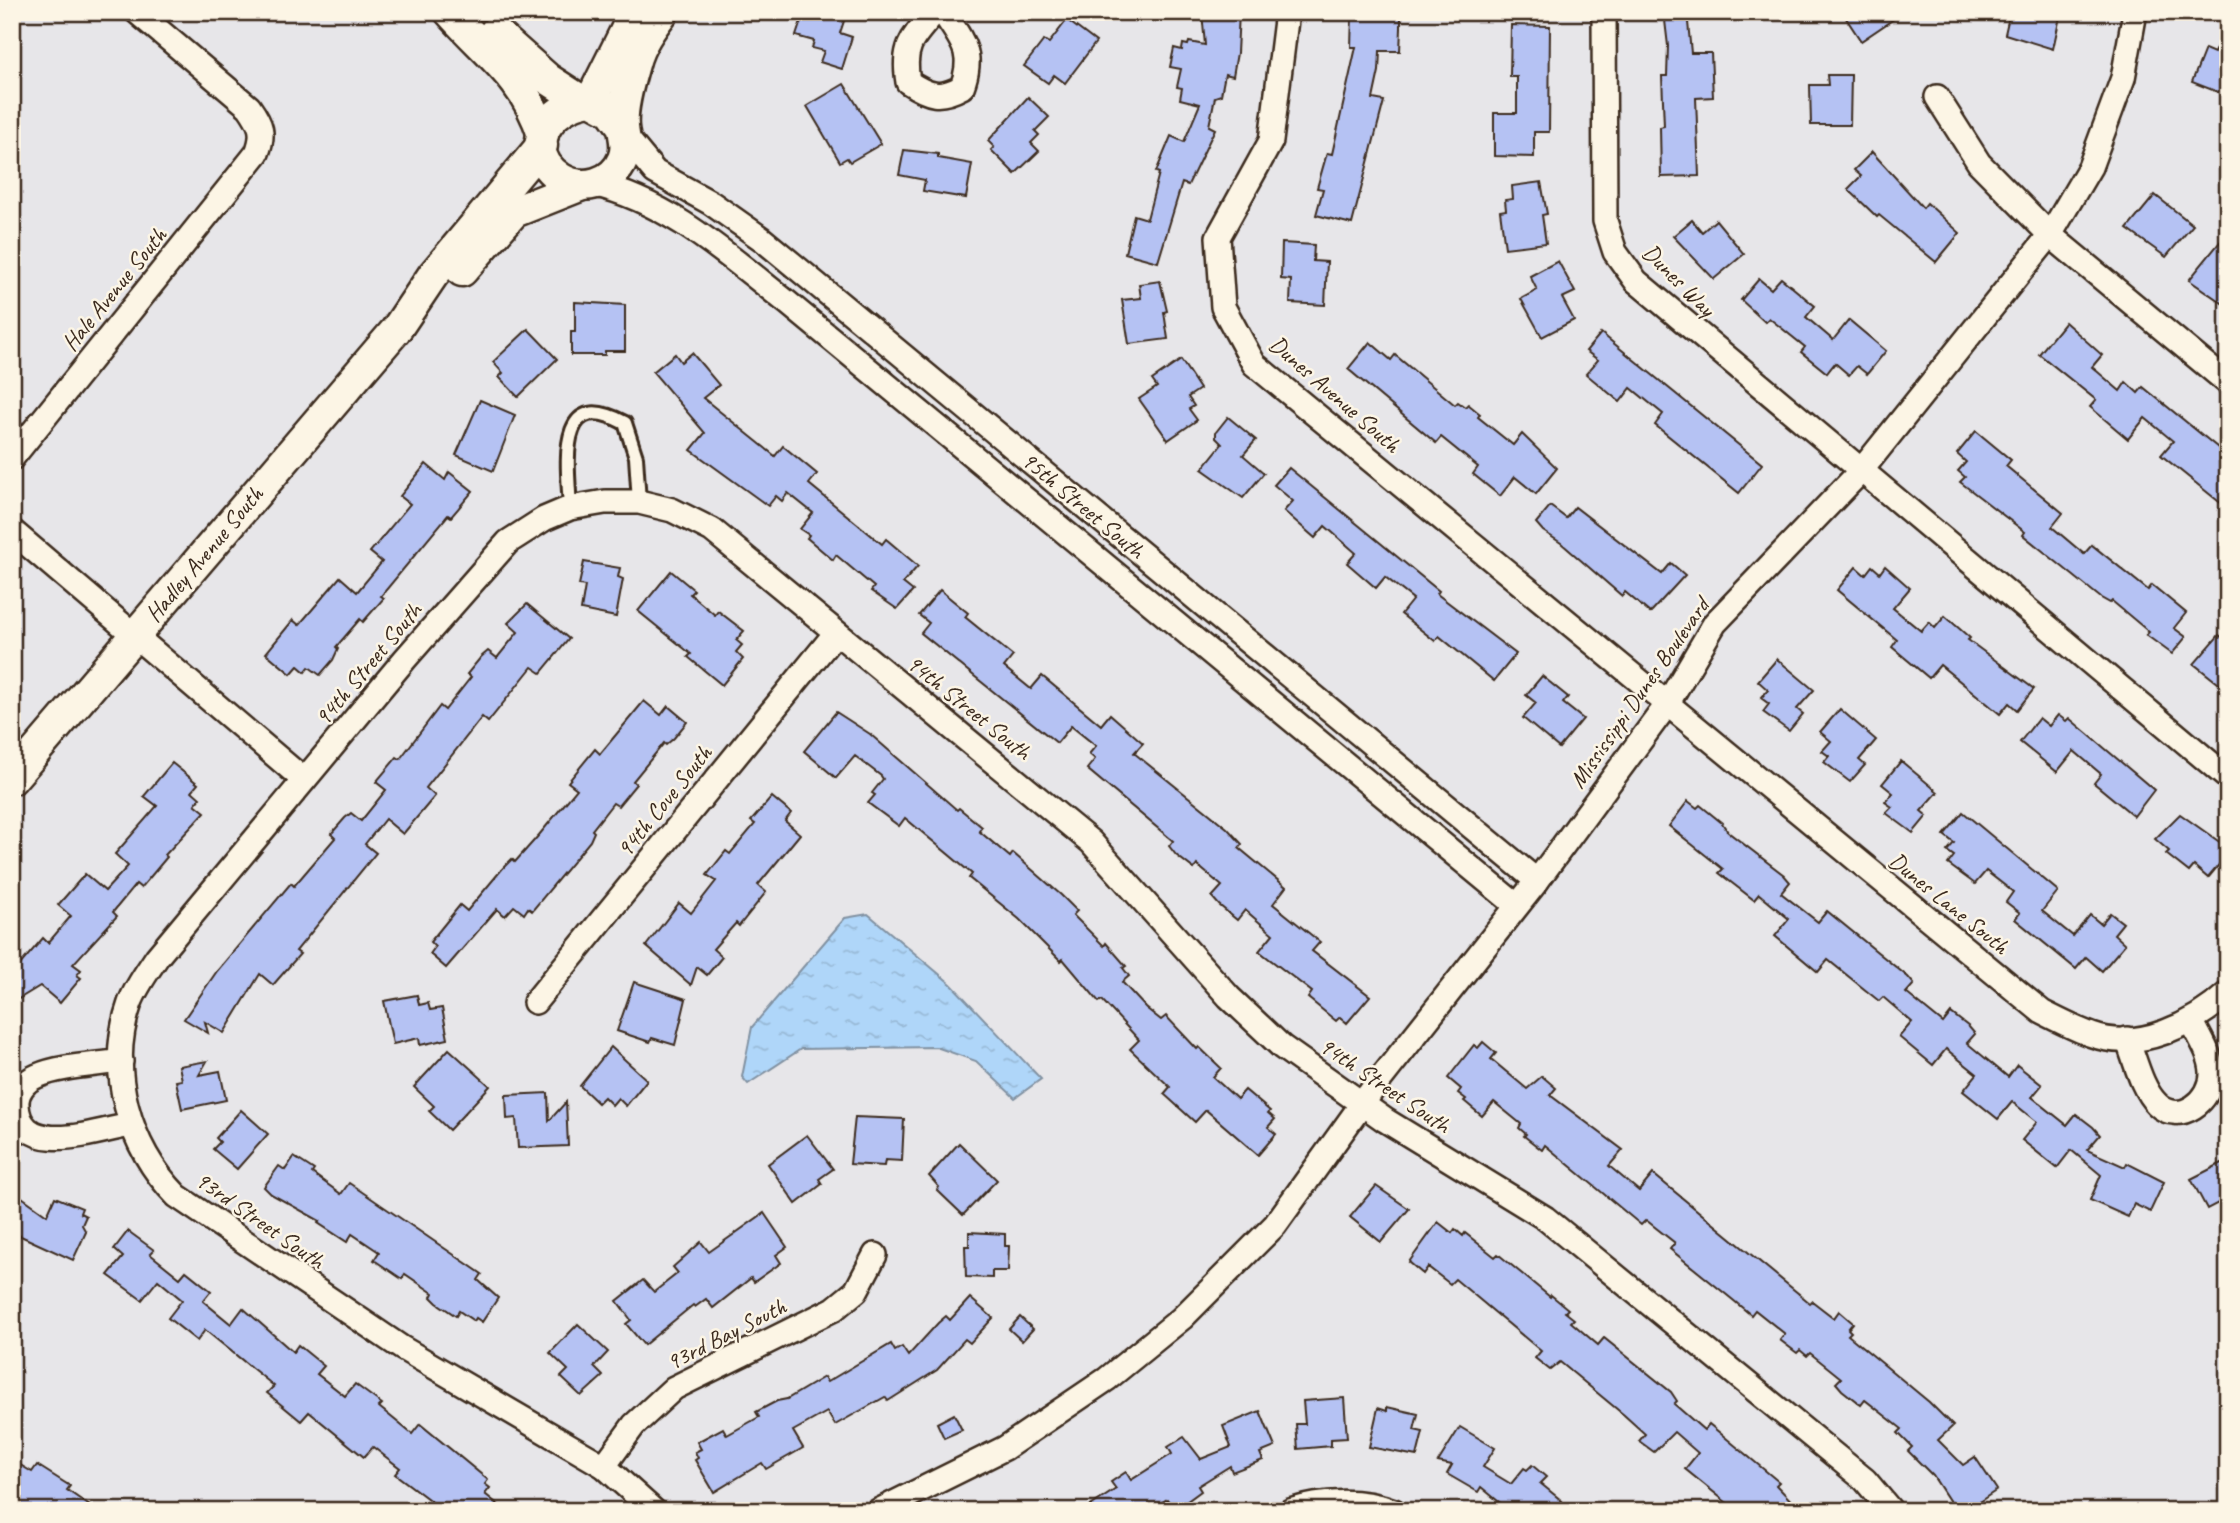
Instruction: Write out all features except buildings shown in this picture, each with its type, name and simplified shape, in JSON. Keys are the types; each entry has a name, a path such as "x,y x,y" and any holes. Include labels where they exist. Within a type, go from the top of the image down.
{"street":[{"name":"Hale Avenue South","path":"12,458 257,153 263,137 261,124 249,107 137,12"},
{"path":"450,12 514,78 530,99 548,165 554,173 572,184 588,185 612,175 624,158 624,132 635,60 646,36 663,12"},
{"path":"470,12 548,79 611,111 624,132"},
{"path":"542,140 556,111 586,100 635,12"},
{"path":"935,12 914,35 904,58 908,82 925,93 943,97 962,87 970,67 965,44 943,12"},
{"name":"Dunes Avenue South","path":"1287,12 1271,141 1218,237 1223,306 1254,364 1666,706"},
{"name":"Dunes Way","path":"1604,12 1603,187 1605,221 1615,252 1636,281 1662,307 1860,472"},
{"name":"Mississippi Dunes Boulevard","path":"878,1511 1005,1448 1107,1379 1182,1318 1275,1225 1362,1105 1537,881 1666,706 1715,623 1860,472 2050,235 2090,167 2123,78 2134,12"},
{"path":"1937,97 1979,163 2050,235 2228,383"},
{"name":"95th Street South","path":"624,132 655,172 711,203 762,239 1537,881"},
{"name":"Hadley Avenue South","path":"12,779 396,330 433,275 542,140"},
{"name":"Hadley Avenue South","path":"396,330 435,301 514,212 588,185"},
{"name":"95th Street South","path":"588,185 634,196 691,227 820,329 1516,905"},
{"path":"1860,472 2228,778"},
{"name":"94th Street South","path":"304,780 508,542 544,519 570,508 605,502 639,502 673,510 712,530 835,634 1091,842 1229,996 1282,1047 1362,1105 1545,1218 1865,1480 1891,1511"},
{"path":"12,531 304,780"},
{"name":"94th Cove South","path":"535,1002 835,634"},
{"name":"Dunes Lane South","path":"1666,706 2042,1012 2094,1036 2127,1039 2160,1034 2192,1022 2228,993"},
{"name":"93rd Street South","path":"304,780 177,932 141,981 127,1013 121,1061 130,1125 152,1168 194,1210 402,1348 604,1466 654,1511"},
{"path":"2127,1039 2146,1089 2154,1102 2166,1112 2179,1114 2196,1106 2208,1093 2212,1075 2209,1055 2192,1022"},
{"path":"121,1061 39,1075 24,1084 16,1102 20,1122 33,1134 52,1139 130,1125"},
{"name":"93rd Bay South","path":"604,1466 634,1425 674,1388 834,1309 856,1291 875,1255"},
{"path":"1290,1511 1309,1504 1347,1502 1376,1505 1394,1511"}],"lane":[{"path":"570,508 570,428 586,415 606,413 625,423 636,457 639,502"}],"water":[{"path":"868,914 951,984 1041,1079 1015,1098 976,1061 936,1047 801,1049 748,1084 742,1077 752,1027 845,918"}]}
